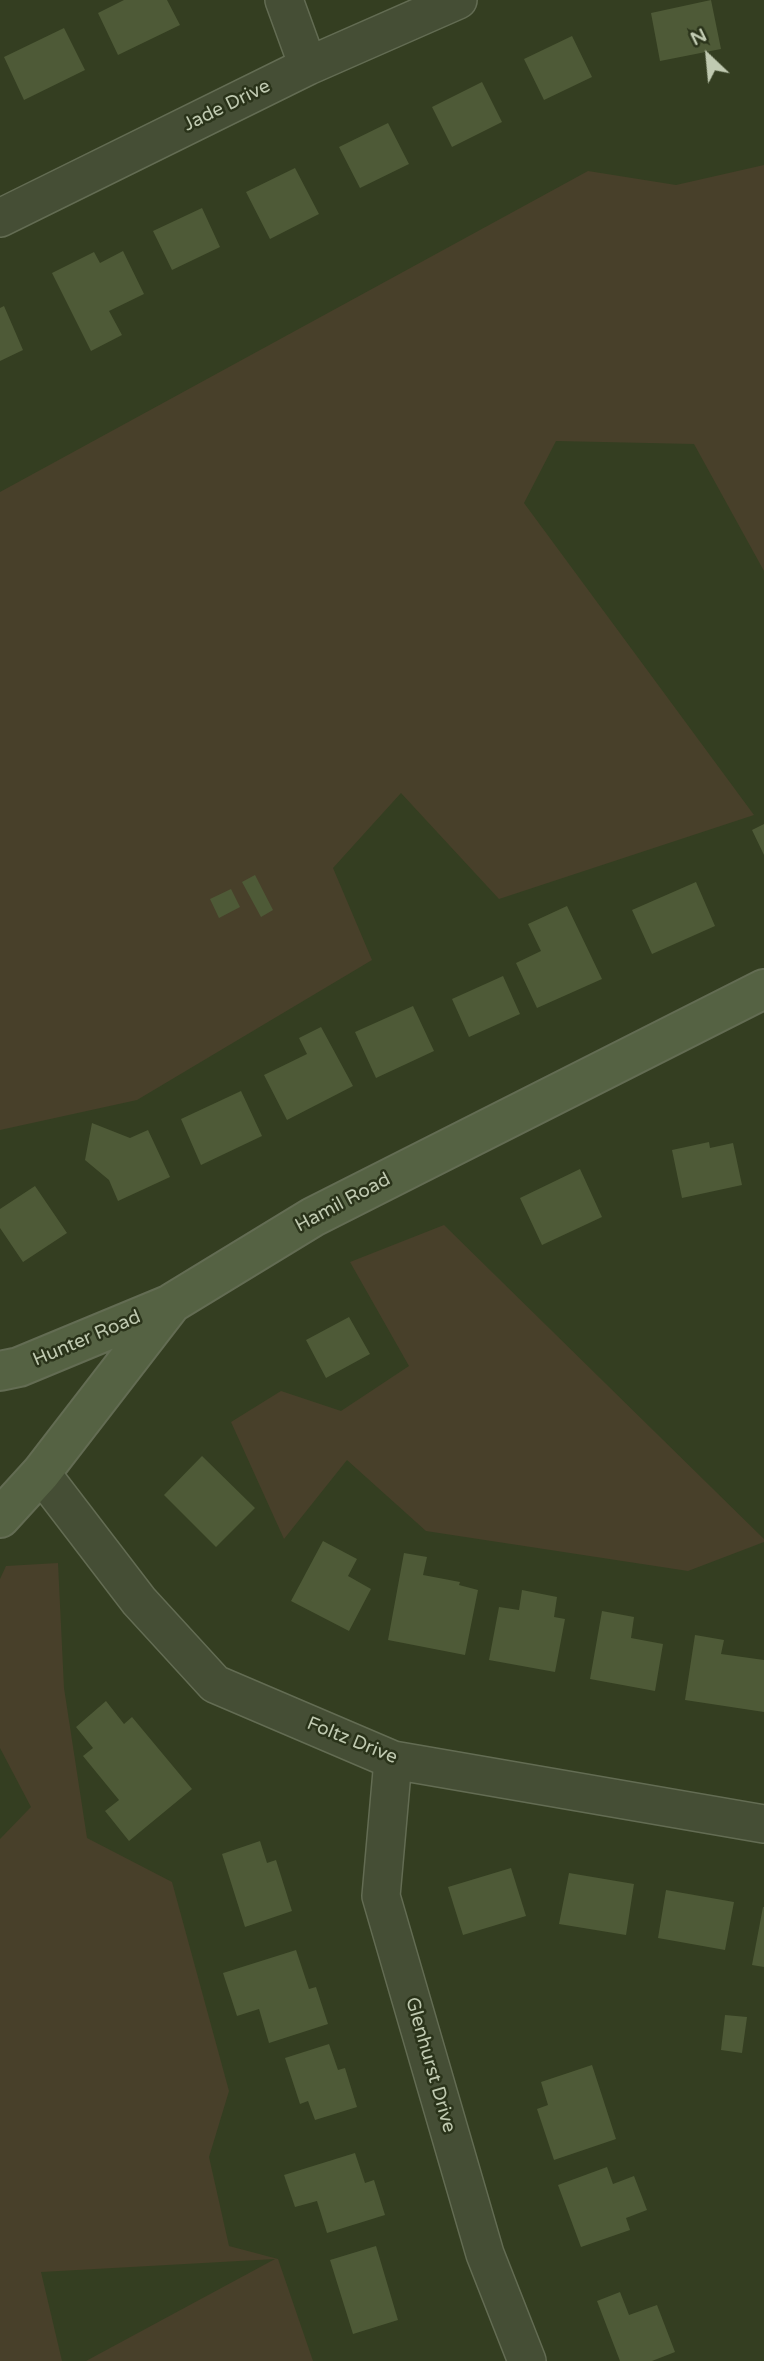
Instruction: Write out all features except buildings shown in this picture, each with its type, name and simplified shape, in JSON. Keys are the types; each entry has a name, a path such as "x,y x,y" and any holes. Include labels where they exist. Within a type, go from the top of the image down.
{"street":[{"path":"284,0 307,66"},
{"name":"Jade Drive","path":"0,218 307,66 458,0"},
{"name":"Hamil Road","path":"0,1518 41,1473 173,1303 313,1217 764,989"},
{"name":"Hunter Road","path":"0,1371 19,1367 173,1303"},
{"name":"Foltz Drive","path":"41,1473 139,1601 215,1684 393,1760 764,1824"},
{"name":"Glenhurst Drive","path":"393,1760 381,1896 485,2254 527,2361"}],"shaded area":[{"path":"764,165 764,571 694,444 556,441 524,503 754,815 499,899 401,793 333,868 372,960 137,1100 0,1130 0,492 588,171 676,185"},
{"path":"444,1225 764,1539 764,1542 688,1571 426,1531 347,1460 284,1539 231,1422 281,1391 341,1411 409,1366 350,1262"},
{"path":"58,1563 64,1688 87,1838 172,1882 229,2091 209,2157 229,2246 278,2259 313,2361 86,2361 275,2259 41,2272 62,2361 0,2361 0,1839 31,1807 0,1748 0,1579 6,1566"}]}
